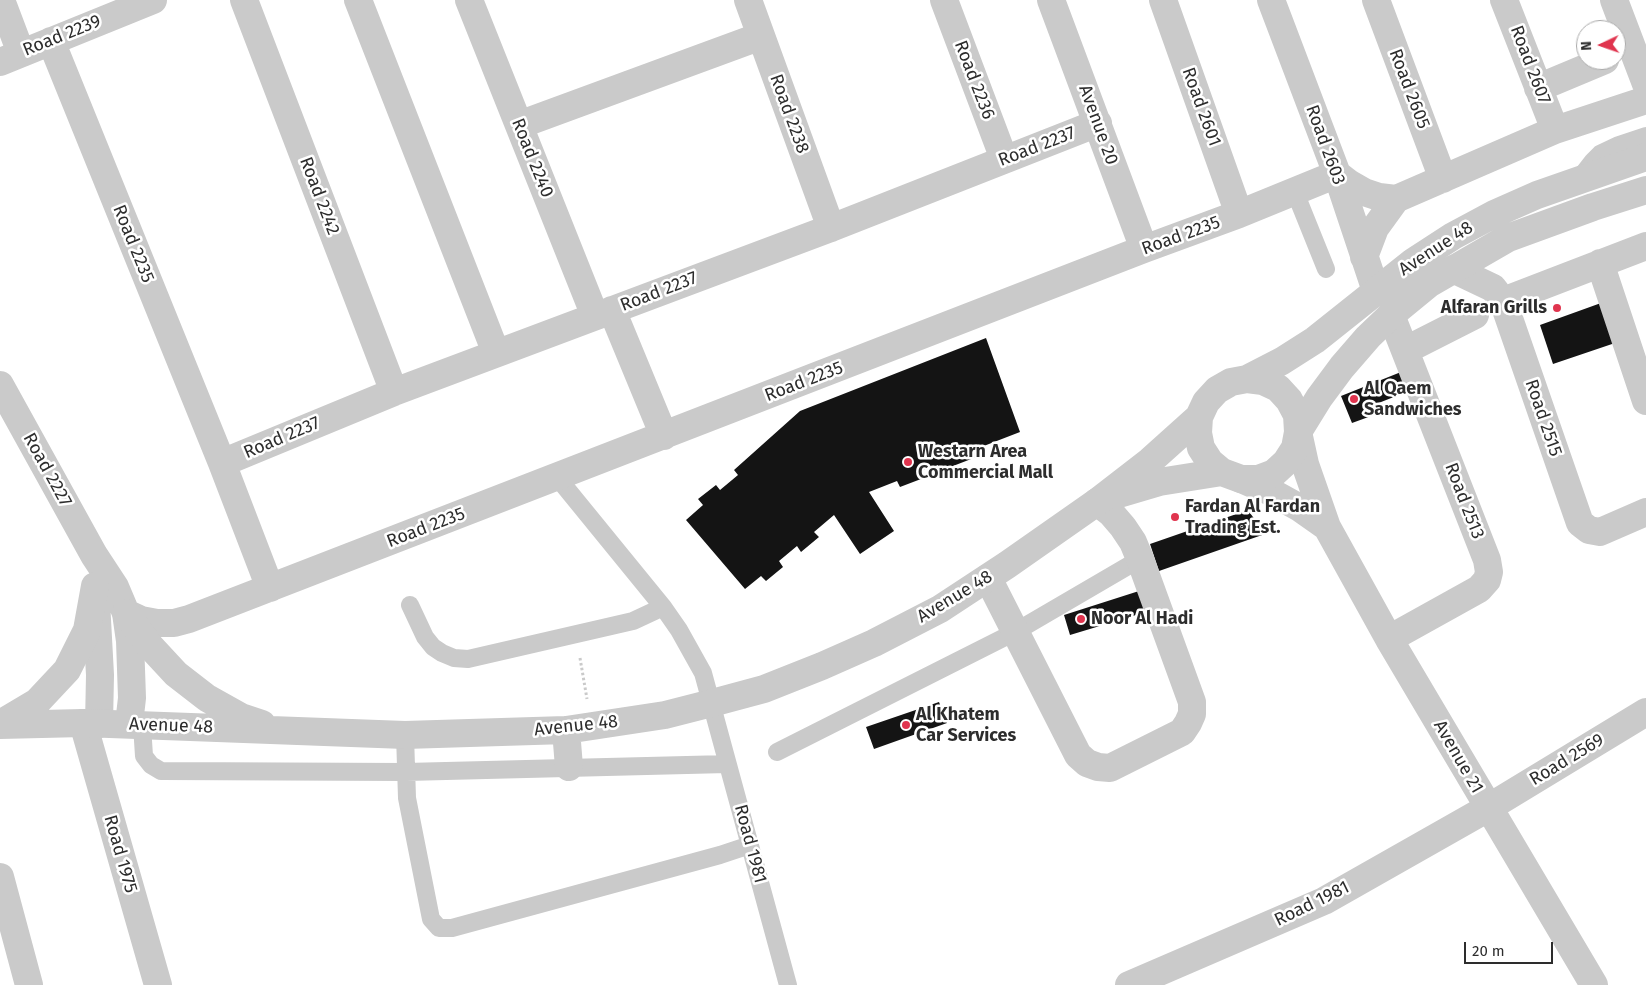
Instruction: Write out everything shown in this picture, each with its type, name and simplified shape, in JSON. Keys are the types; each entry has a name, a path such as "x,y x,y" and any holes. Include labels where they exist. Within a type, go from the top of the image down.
{"street":[{"path":"1,0 10,58"},
{"name":"Road 2239","path":"10,58 51,41 122,6 153,0"},
{"name":"Road 2242","path":"244,0 394,392"},
{"path":"358,0 496,353"},
{"name":"Road 2240","path":"469,0 518,125 604,313 664,436"},
{"name":"Road 2238","path":"748,0 831,228"},
{"name":"Road 2236","path":"944,0 1004,159"},
{"name":"Avenue 20","path":"1052,0 1144,249"},
{"name":"Road 2601","path":"1163,0 1239,214"},
{"name":"Road 2603","path":"1271,0 1337,174 1376,291"},
{"name":"Road 2605","path":"1376,0 1443,179"},
{"name":"Road 2607","path":"1504,0 1555,130"},
{"path":"1614,0 1646,84"},
{"path":"518,125 761,36"},
{"name":"Road 2235","path":"51,41 222,463 270,588"},
{"path":"1538,88 1581,70"},
{"path":"1337,174 1364,192 1396,199 1555,130 1646,100"},
{"name":"Road 2237","path":"222,463 394,392 831,228 1004,159 1098,124"},
{"name":"Avenue 48","path":"1247,379 1315,340 1413,262 1453,236 1502,210 1537,195 1646,157"},
{"name":"Road 2235","path":"126,613 141,620 157,623 174,623 189,619 1144,249 1239,214 1337,174"},
{"name":"Avenue 48","path":"1298,432 1319,398 1368,337 1430,283 1508,238 1646,190"},
{"path":"1364,257 1375,228 1396,199"},
{"path":"1503,301 1646,246"},
{"path":"1600,263 1646,401"},
{"name":"Road 2515","path":"1454,269 1493,288 1503,301 1580,523 1589,530 1600,532 1646,512"},
{"name":"Road 2513","path":"1389,639 1479,589 1489,572 1487,560 1391,315"},
{"path":"1406,350 1475,315"},
{"path":"1231,476 1258,479 1274,473 1286,462 1295,448 1298,432 1296,415 1289,400 1278,388 1263,381 1247,379 1231,382 1216,390 1206,402 1199,417 1198,433 1201,448 1210,462 1231,476 1271,492 1300,508 1327,527"},
{"name":"Road 2227","path":"0,385 94,555 115,587 126,613 130,640 135,725"},
{"name":"Avenue 48","path":"0,725 135,725 405,735 579,728 665,714 712,703 764,689 874,643 940,609 1097,502 1150,461 1199,417"},
{"name":"Avenue 21","path":"1298,432 1305,464 1327,527 1389,639 1594,985"},
{"name":"Avenue 48","path":"1097,502 1158,482 1231,476"},
{"path":"988,578 1078,755 1087,763 1098,767 1110,768 1182,732 1192,714 1192,702 1140,559 1133,542 1123,527 1111,513 1097,502"},
{"name":"Road 2227","path":"91,724 100,675 94,555"},
{"path":"0,725 37,702 67,670 87,630 96,586"},
{"path":"126,613 150,646 176,674 207,698 241,717 278,730"},
{"name":"Road 2569","path":"1488,808 1646,712"},
{"name":"Road 1975","path":"91,724 158,985"},
{"path":"569,768 579,728"},
{"name":"Road 1981","path":"1144,982 1324,901 1488,808"},
{"path":"0,877 7,933 29,985"}],"lane":[{"path":"1579,180 1600,154 1646,136"},
{"path":"1295,192 1326,269"},
{"name":"Road 1981","path":"557,478 663,607 693,654 702,673 712,703 788,985"},
{"path":"777,752 1016,632 1140,559"},
{"path":"410,604 433,647 442,654 454,658 468,659 633,621 663,607"},
{"path":"135,725 144,756 151,766 161,771 406,772 728,764"},
{"path":"405,735 407,798 431,919 439,928 452,928 720,855 750,845"}],"path":[{"path":"577,634 579,728"}],"building":[{"path":"1601,303 1615,343 1553,364 1540,325"},
{"name":"Westarn Area Commercial Mall","path":"986,338 1020,432 976,449 979,456 940,471 938,465 918,472 921,479 900,487 897,481 869,492 894,531 860,554 834,515 814,532 819,537 801,552 797,546 779,561 783,567 766,581 761,576 745,589 686,520 703,505 698,499 716,485 720,490 738,475 734,470 800,411"},
{"path":"1406,370 1414,389 1371,406 1374,415 1352,423 1341,396"},
{"path":"1248,510 1265,534 1159,571 1150,544"},
{"path":"1139,591 1146,612 1070,635 1064,615"},
{"name":"Al Khatem Car Services","path":"939,702 947,723 874,749 866,727"}],"place":[{"name":"Alfaran Grills","path":"1557,308"},
{"name":"Al Qaem Sandwiches","path":"1354,399"},
{"name":"Westarn Area Commercial Mall","path":"908,462"},
{"name":"Fardan Al Fardan Trading Est.","path":"1175,517"},
{"name":"Noor Al Hadi","path":"1081,619"},
{"name":"Al Khatem Car Services","path":"906,725"}]}
